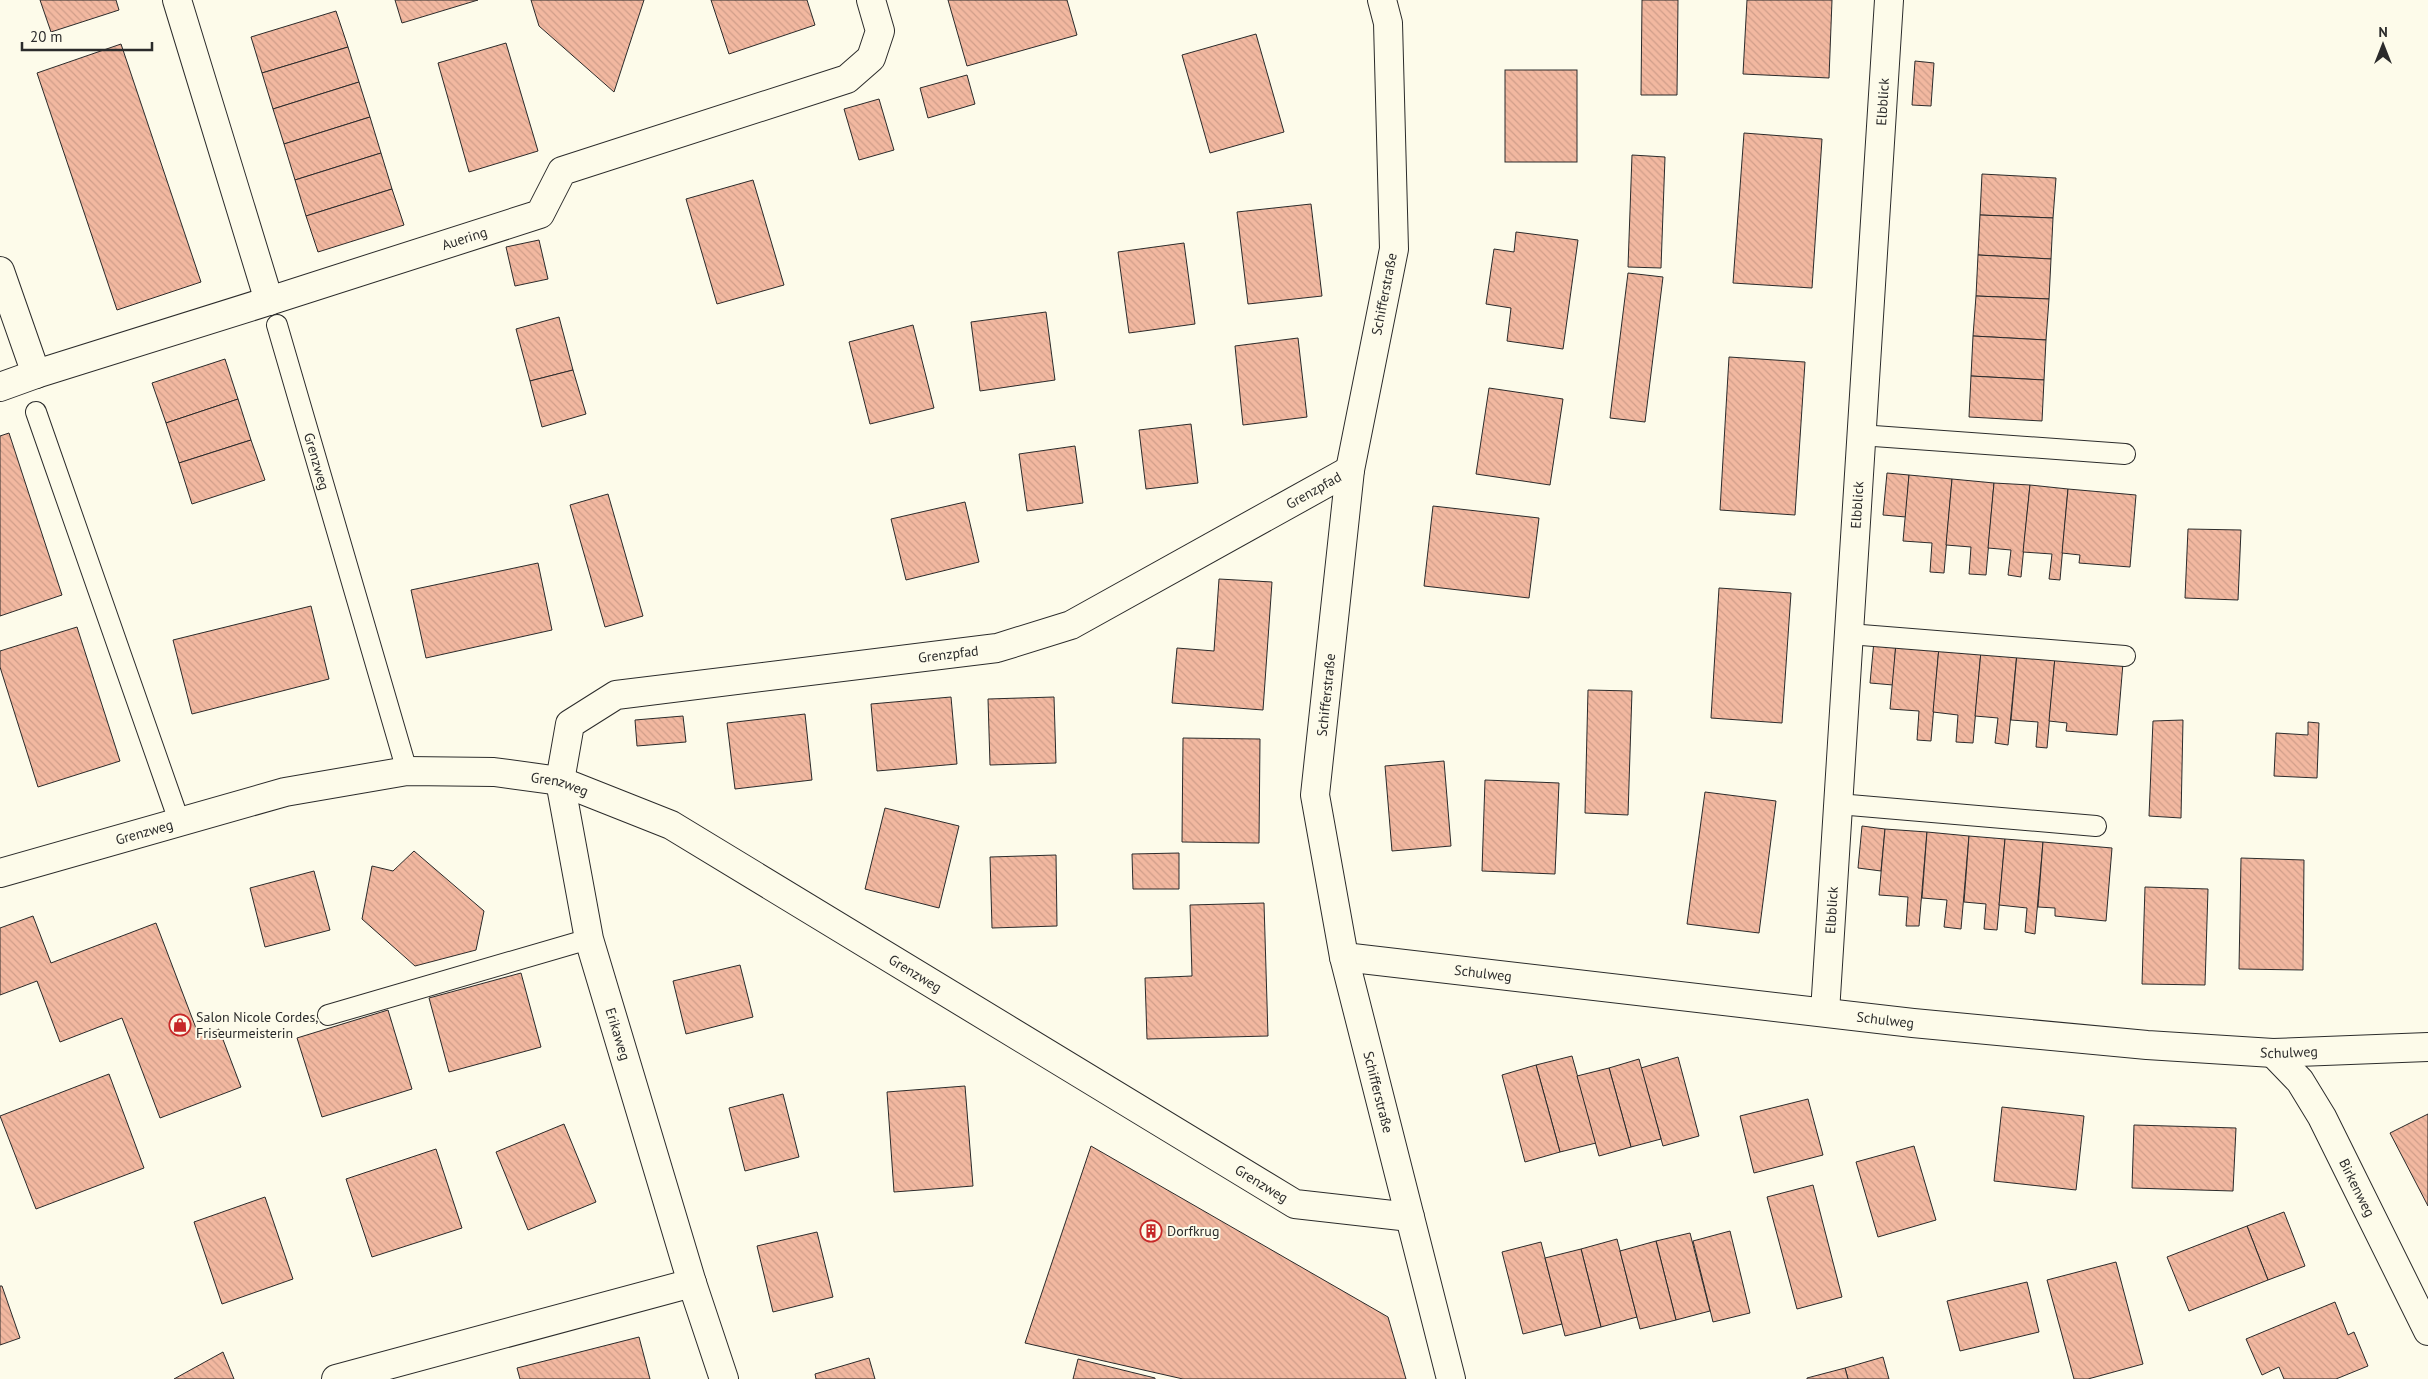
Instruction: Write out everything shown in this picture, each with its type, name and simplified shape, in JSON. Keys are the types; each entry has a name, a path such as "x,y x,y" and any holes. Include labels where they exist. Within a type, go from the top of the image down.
{"street":[{"path":"177,0 273,313"},
{"name":"Auering","path":"0,387 36,374 273,313 540,214 562,171 847,79 871,58 880,31 871,0"},
{"name":"Schifferstraße","path":"1382,0 1388,23 1394,249 1350,470 1315,795 1344,957 1451,1379"},
{"name":"Elbblick","path":"1825,1012 1889,0"},
{"path":"0,271 36,374"},
{"name":"Grenzpfad","path":"560,781 570,724 616,695 997,648 1071,625 1350,470"},
{"name":"Grenzweg","path":"0,873 285,792 407,771 494,772 560,781 671,825 1295,1204 1410,1218"},
{"name":"Erikaweg","path":"560,781 589,939 692,1283 724,1379"},
{"name":"Schulweg","path":"1344,957 1913,1023 2118,1042 2273,1053 2428,1047"},
{"name":"Birkenweg","path":"2273,1053 2300,1081 2322,1117 2428,1331"},
{"path":"336,1379 692,1283"}],"lane":[{"name":"Grenzweg","path":"273,313 407,771"},
{"path":"36,412 180,821"},
{"path":"1860,436 2125,454"},
{"path":"1849,634 2126,656"},
{"path":"1838,804 2096,826"},
{"path":"328,1015 589,939"}],"building":[{"path":"40,0 116,0 119,10 51,32"},
{"path":"395,0 478,0 402,23"},
{"path":"531,0 644,0 614,92 539,26"},
{"path":"711,0 807,0 815,25 729,54"},
{"path":"948,0 1067,0 1077,35 967,66"},
{"path":"1642,0 1678,0 1677,95 1641,95"},
{"path":"1747,0 1832,0 1829,78 1743,74"},
{"path":"336,11 348,47 262,73 251,37"},
{"path":"1256,34 1284,132 1210,153 1182,55"},
{"path":"506,43 538,151 469,172 438,63"},
{"path":"121,44 201,282 117,310 37,73"},
{"path":"348,47 359,82 273,109 262,73"},
{"path":"1915,61 1934,63 1931,106 1912,105"},
{"path":"1505,70 1577,70 1577,162 1505,162"},
{"path":"967,75 975,104 928,118 920,88"},
{"path":"359,82 370,117 284,144 273,109"},
{"path":"879,99 894,150 859,160 844,109"},
{"path":"370,117 381,153 295,180 284,144"},
{"path":"1744,133 1822,139 1812,288 1733,283"},
{"path":"381,153 392,189 306,216 295,180"},
{"path":"1632,155 1665,157 1661,268 1628,267"},
{"path":"1982,174 2056,178 2053,218 1980,215"},
{"path":"753,180 784,285 717,304 686,199"},
{"path":"392,189 404,225 318,252 306,216"},
{"path":"1311,204 1322,296 1248,304 1237,212"},
{"path":"1980,215 2053,218 2051,259 1978,255"},
{"path":"1516,232 1578,240 1563,349 1507,341 1511,308 1486,304 1494,249 1514,252"},
{"path":"539,240 548,279 515,286 506,247"},
{"path":"1184,243 1195,324 1129,333 1118,252"},
{"path":"1978,255 2051,259 2049,299 1976,296"},
{"path":"1628,273 1663,277 1645,422 1610,418"},
{"path":"1976,296 2049,299 2046,340 1973,336"},
{"path":"1046,312 1055,380 980,391 971,322"},
{"path":"559,317 573,370 530,381 516,329"},
{"path":"913,325 934,408 870,424 849,342"},
{"path":"1973,336 2046,340 2044,380 1971,376"},
{"path":"1298,338 1307,417 1243,425 1235,346"},
{"path":"1729,357 1805,362 1795,515 1720,510"},
{"path":"225,359 238,399 166,423 152,383"},
{"path":"573,370 586,414 542,427 530,381"},
{"path":"1971,376 2044,380 2042,421 1969,417"},
{"path":"1489,388 1563,399 1550,485 1476,474"},
{"path":"238,399 251,440 179,463 166,423"},
{"path":"1191,424 1198,483 1146,489 1139,430"},
{"path":"9,433 62,595 0,616 0,436"},
{"path":"251,440 265,480 192,504 179,463"},
{"path":"1075,446 1083,503 1027,511 1019,454"},
{"path":"1887,473 1909,475 1906,517 1883,515"},
{"path":"1909,475 1952,479 1944,573 1930,572 1932,543 1903,541"},
{"path":"1952,479 1994,483 1986,575 1969,574 1971,547 1946,545"},
{"path":"1994,483 2030,485 2021,577 2008,575 2011,550 1988,548"},
{"path":"2030,485 2068,489 2060,580 2049,579 2052,554 2023,552"},
{"path":"2068,489 2136,495 2130,567 2079,563 2080,555 2062,553"},
{"path":"608,494 643,616 605,627 570,505"},
{"path":"965,502 979,562 906,580 891,519"},
{"path":"1433,506 1539,518 1529,598 1424,586"},
{"path":"2188,529 2241,530 2238,600 2185,598"},
{"path":"538,563 552,630 426,658 411,590"},
{"path":"1219,579 1272,582 1263,710 1172,703 1177,648 1214,651"},
{"path":"1719,588 1791,593 1782,723 1711,718"},
{"path":"311,606 329,679 192,714 173,640"},
{"path":"77,627 120,761 38,787 0,667 0,651"},
{"path":"1874,641 1896,643 1893,685 1870,683"},
{"path":"1896,643 1939,647 1931,741 1917,740 1919,711 1890,709"},
{"path":"1939,647 1981,651 1973,743 1956,742 1958,715 1933,712"},
{"path":"1981,651 2017,653 2008,745 1995,743 1998,718 1975,716"},
{"path":"2017,653 2055,657 2047,748 2036,747 2038,722 2011,720"},
{"path":"2055,657 2123,663 2117,735 2066,731 2067,723 2049,721"},
{"path":"1588,690 1632,691 1628,815 1585,813"},
{"path":"951,697 957,764 877,771 871,704"},
{"path":"1054,697 1056,763 990,765 988,699"},
{"path":"805,714 812,780 735,789 727,723"},
{"path":"683,716 686,742 637,746 635,720"},
{"path":"2183,720 2181,818 2149,816 2153,721"},
{"path":"2308,722 2319,723 2317,778 2274,776 2276,733 2308,735"},
{"path":"1183,738 1260,739 1259,843 1182,842"},
{"path":"1444,761 1451,846 1392,851 1385,766"},
{"path":"1485,780 1559,783 1555,874 1482,871"},
{"path":"1705,792 1776,801 1759,933 1687,924"},
{"path":"885,808 959,826 939,908 865,889"},
{"path":"1862,826 1885,829 1881,871 1858,868"},
{"path":"1885,829 1927,832 1919,926 1906,926 1908,897 1879,895"},
{"path":"1927,832 1969,836 1961,929 1944,927 1947,900 1922,898"},
{"path":"1969,836 2005,839 1997,930 1984,929 1986,904 1964,902"},
{"path":"2005,839 2043,842 2035,934 2025,932 2027,908 1999,905"},
{"path":"2043,842 2112,848 2106,921 2055,916 2055,908 2038,907"},
{"path":"414,851 484,911 476,950 415,966 362,919 372,866 393,871"},
{"path":"1179,853 1179,889 1133,889 1132,854"},
{"path":"1056,855 1057,926 992,928 990,857"},
{"path":"2241,858 2304,860 2303,970 2239,969"},
{"path":"314,871 330,930 265,947 250,888"},
{"path":"2145,887 2208,889 2205,985 2142,984"},
{"path":"1264,903 1268,1036 1147,1039 1145,978 1192,976 1190,905"},
{"path":"33,916 51,963 156,923 199,1036 219,1029 241,1087 160,1118 122,1018 60,1042 37,981 0,995 0,928"},
{"path":"740,965 753,1017 686,1034 673,981"},
{"path":"521,973 541,1047 449,1072 429,998"},
{"path":"388,1010 412,1089 322,1117 297,1038"},
{"path":"1572,1056 1596,1143 1560,1152 1536,1065"},
{"path":"1678,1057 1699,1136 1663,1146 1641,1068"},
{"path":"1639,1059 1661,1139 1631,1147 1609,1068"},
{"path":"1536,1065 1560,1152 1525,1162 1502,1075"},
{"path":"1609,1068 1631,1147 1599,1156 1577,1076"},
{"path":"109,1074 144,1168 36,1209 0,1116"},
{"path":"965,1086 973,1186 894,1192 887,1092"},
{"path":"783,1094 799,1157 745,1171 729,1108"},
{"path":"1808,1099 1823,1155 1754,1173 1740,1116"},
{"path":"2002,1107 2084,1116 2076,1190 1994,1181"},
{"path":"2428,1114 2428,1206 2390,1133"},
{"path":"564,1124 596,1202 528,1230 496,1152"},
{"path":"2134,1125 2236,1128 2233,1191 2132,1188"},
{"name":"Dorfkrug","path":"1091,1146 1388,1317 1406,1379 1183,1379 1025,1343"},
{"path":"1914,1146 1936,1220 1878,1237 1856,1162"},
{"path":"436,1149 462,1228 372,1257 346,1179"},
{"path":"1813,1185 1842,1297 1797,1309 1767,1197"},
{"path":"265,1197 293,1279 222,1304 194,1222"},
{"path":"2284,1212 2305,1266 2268,1280 2247,1226"},
{"path":"2247,1226 2268,1280 2189,1311 2167,1257"},
{"path":"1730,1231 1750,1313 1713,1322 1693,1241"},
{"path":"817,1232 833,1297 773,1312 757,1246"},
{"path":"1690,1233 1710,1311 1676,1320 1656,1241"},
{"path":"1617,1239 1637,1317 1601,1327 1581,1249"},
{"path":"1656,1241 1676,1320 1640,1329 1620,1251"},
{"path":"1541,1242 1562,1324 1523,1334 1502,1252"},
{"path":"1581,1249 1601,1327 1565,1336 1545,1258"},
{"path":"2116,1262 2143,1364 2088,1379 2074,1379 2047,1280"},
{"path":"2027,1282 2039,1332 1960,1351 1947,1301"},
{"path":"0,1286 2,1286 20,1338 0,1345"},
{"path":"2335,1302 2348,1335 2354,1332 2368,1366 2336,1379 2284,1379 2279,1367 2262,1375 2246,1339"},
{"path":"639,1337 650,1379 520,1379 517,1368"},
{"path":"223,1352 234,1379 174,1379"},
{"path":"1883,1357 1889,1379 1848,1379 1845,1368"},
{"path":"869,1358 875,1379 816,1379 815,1374"},
{"path":"1078,1359 1155,1378 1155,1379 1073,1379"},
{"path":"1845,1368 1848,1379 1807,1379 1807,1378"}],"place":[{"name":"Salon Nicole Cordes, Friseurmeisterin","path":"180,1025"},
{"name":"Dorfkrug","path":"1151,1231"}]}
